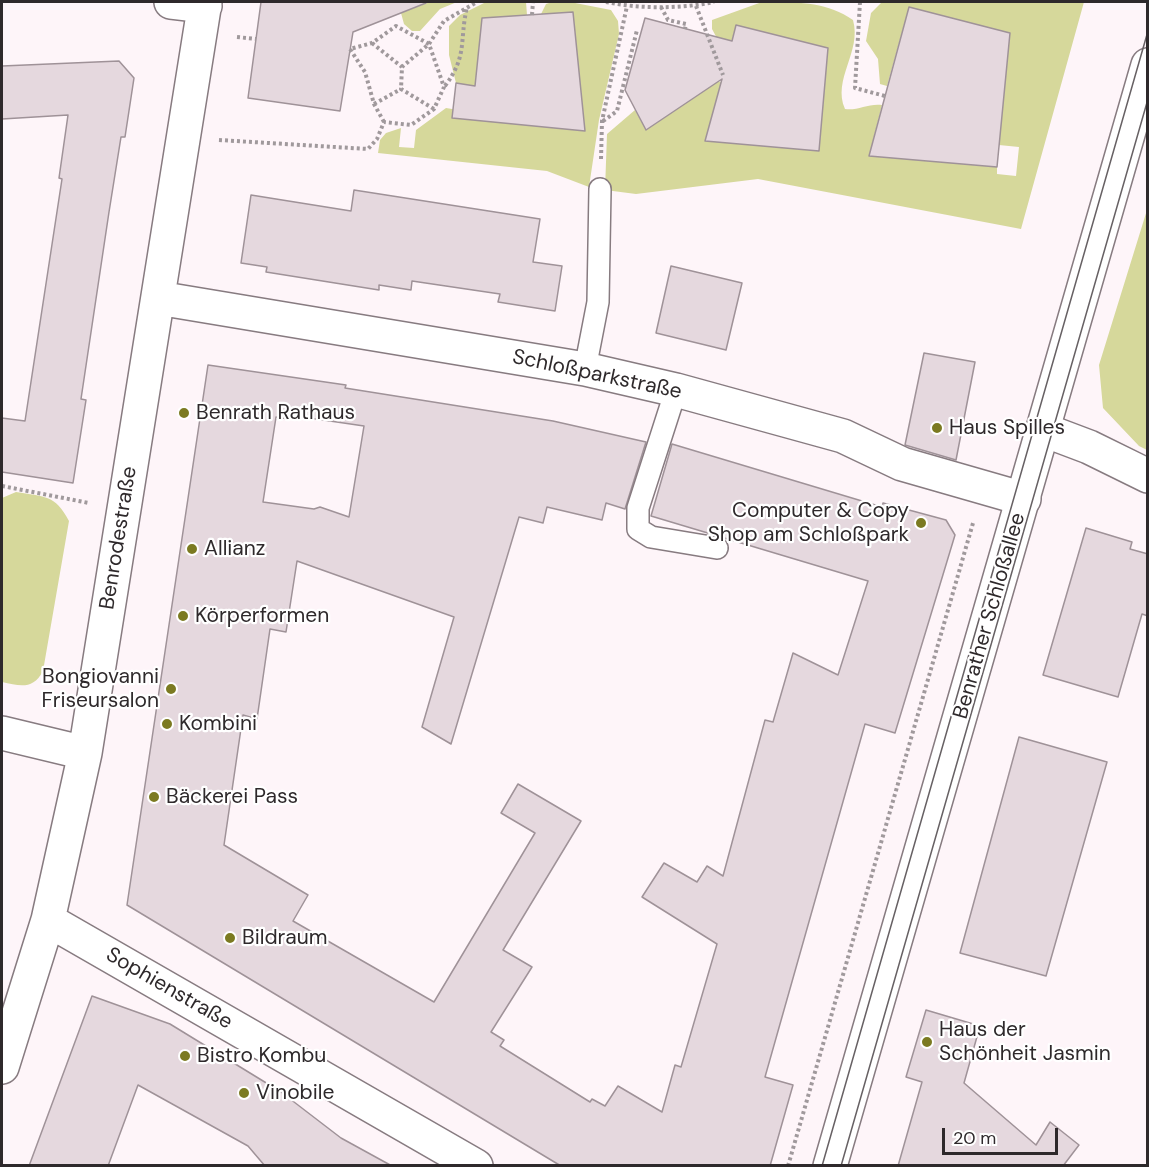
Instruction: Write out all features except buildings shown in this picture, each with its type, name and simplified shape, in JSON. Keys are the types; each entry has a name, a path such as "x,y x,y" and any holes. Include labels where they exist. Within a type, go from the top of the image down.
{"street":[{"path":"171,2 205,4"},
{"name":"Benrodestraße","path":"2,1067 48,920 85,753 205,4"},
{"name":"Benrather Schloßallee","path":"830,1166 1148,65"},
{"name":"Schloßparkstraße","path":"158,298 585,369 675,390 843,436 903,464 1024,499"},
{"path":"1044,430 1089,447 1148,476"},
{"path":"2,733 85,753"},
{"name":"Sophienstraße","path":"48,920 476,1166"}],"lane":[{"path":"585,369 598,302 600,189"},
{"path":"675,390 638,508 638,529 651,537 717,548"}],"path":[{"path":"401,90 402,67 429,44 444,21 477,2"},
{"path":"532,15 533,2"},
{"path":"606,2 661,8 696,6 714,2"},
{"path":"860,2 855,88 885,96"},
{"path":"600,189 602,121 627,6"},
{"path":"696,6 723,75"},
{"path":"384,122 411,125 434,109 462,55 461,32 467,7"},
{"path":"661,8 668,20 686,24 685,29"},
{"path":"384,122 374,104 365,72 350,49 372,43 396,26 429,44 444,87"},
{"path":"602,121 617,111 637,30"},
{"path":"372,43 402,67"},
{"path":"401,90 434,109"},
{"path":"374,104 401,90"},
{"path":"183,135 241,143 368,149 377,139 384,122"},
{"path":"2,486 124,508"},
{"path":"789,1166 983,488"}],"green space":[{"path":"430,2 457,2 440,9 420,31 412,31 404,24 401,13"},
{"path":"486,2 526,2 527,15 482,20 475,86 456,83 449,55 449,26 460,15"},
{"path":"570,2 611,10 618,21 619,34 599,120 589,187 547,171 378,153 380,140 386,133 401,128 399,147 414,148 416,130 446,108 585,131 573,12 541,14 546,4"},
{"path":"762,2 821,6 853,20 854,43 844,76 842,98 845,109 882,105 869,156 997,167 997,174 1016,176 1019,147 999,145 1010,33 909,7 887,86 880,84 878,59 866,41 871,13 882,2 1084,2 1021,229 758,179 636,194 605,190 607,134 635,110 641,121 654,125 662,119 667,102 715,81 721,82 706,141 819,151 828,48 736,25 727,57 712,29 712,20"},
{"path":"1147,210 1147,450 1139,446 1103,408 1099,365"},
{"path":"16,492 48,498 59,506 69,521 43,671 35,681 26,685 2,682 2,498"}],"tram line":[{"path":"822,1166 1148,31"},
{"path":"841,1166 1148,99"}],"place":[{"name":"Benrath Rathaus","path":"184,413"},
{"name":"Haus Spilles","path":"937,428"},
{"name":"Computer & Copy Shop am Schloßpark","path":"921,523"},
{"name":"Allianz","path":"192,549"},
{"name":"Körperformen","path":"183,616"},
{"name":"Bongiovanni Friseursalon","path":"171,689"},
{"name":"Kombini","path":"167,724"},
{"name":"Bäckerei Pass","path":"154,797"},
{"name":"Bildraum","path":"230,938"},
{"name":"Haus der Schönheit Jasmin","path":"927,1042"},
{"name":"Bistro Kombu","path":"185,1056"},
{"name":"Vinobile","path":"244,1093"}]}
